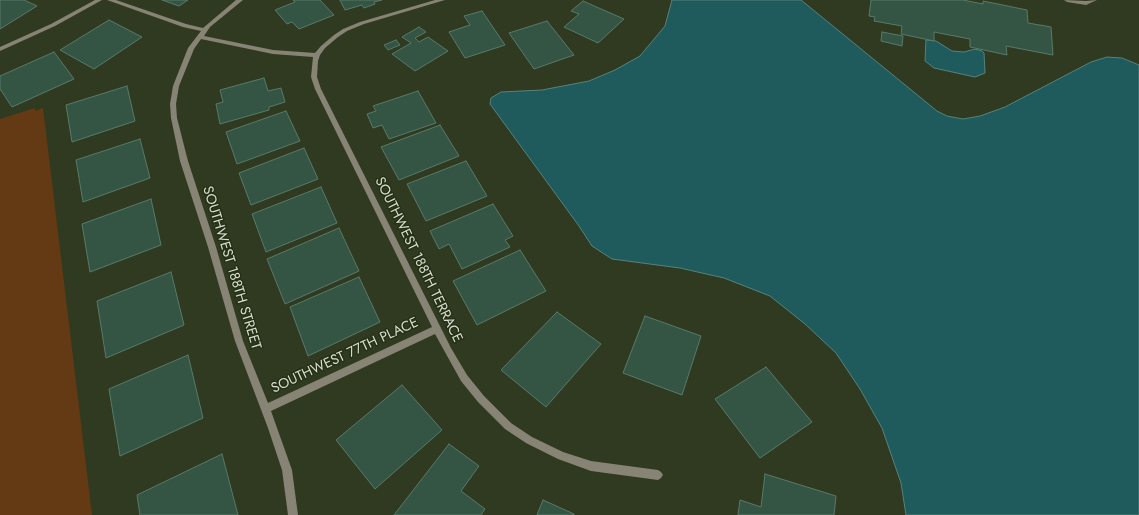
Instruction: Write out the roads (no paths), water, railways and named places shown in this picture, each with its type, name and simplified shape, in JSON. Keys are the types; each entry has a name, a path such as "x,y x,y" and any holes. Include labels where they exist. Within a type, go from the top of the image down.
{"street":[{"path":"0,49 54,25 98,0"},
{"path":"110,0 185,26 202,34 273,52 317,55 331,40 349,28 442,0"},
{"name":"SOUTHWEST 188TH STREET","path":"240,0 202,34 187,56 176,86 174,104 176,126 184,161 212,247 239,341 286,470 292,515"},
{"path":"1067,0 1086,3 1094,0"},
{"name":"SOUTHWEST 188TH TERRACE","path":"317,55 314,73 318,89 437,329 453,360 471,388 500,419 529,440 561,456 591,466 658,475"},
{"name":"SOUTHWEST 77TH PLACE","path":"265,409 437,329"}],"water":[{"path":"672,0 801,0 937,111 947,116 963,119 980,116 1005,107 1091,62 1107,57 1122,58 1139,65 1139,515 906,515 901,483 882,428 860,389 836,353 805,324 770,296 724,278 680,268 612,259 592,246 490,104 491,98 501,92 542,90 589,81 615,70 640,56 665,26"},
{"path":"926,40 936,41 952,51 964,52 975,49 982,51 984,53 985,73 975,77 934,68 925,61"}]}
